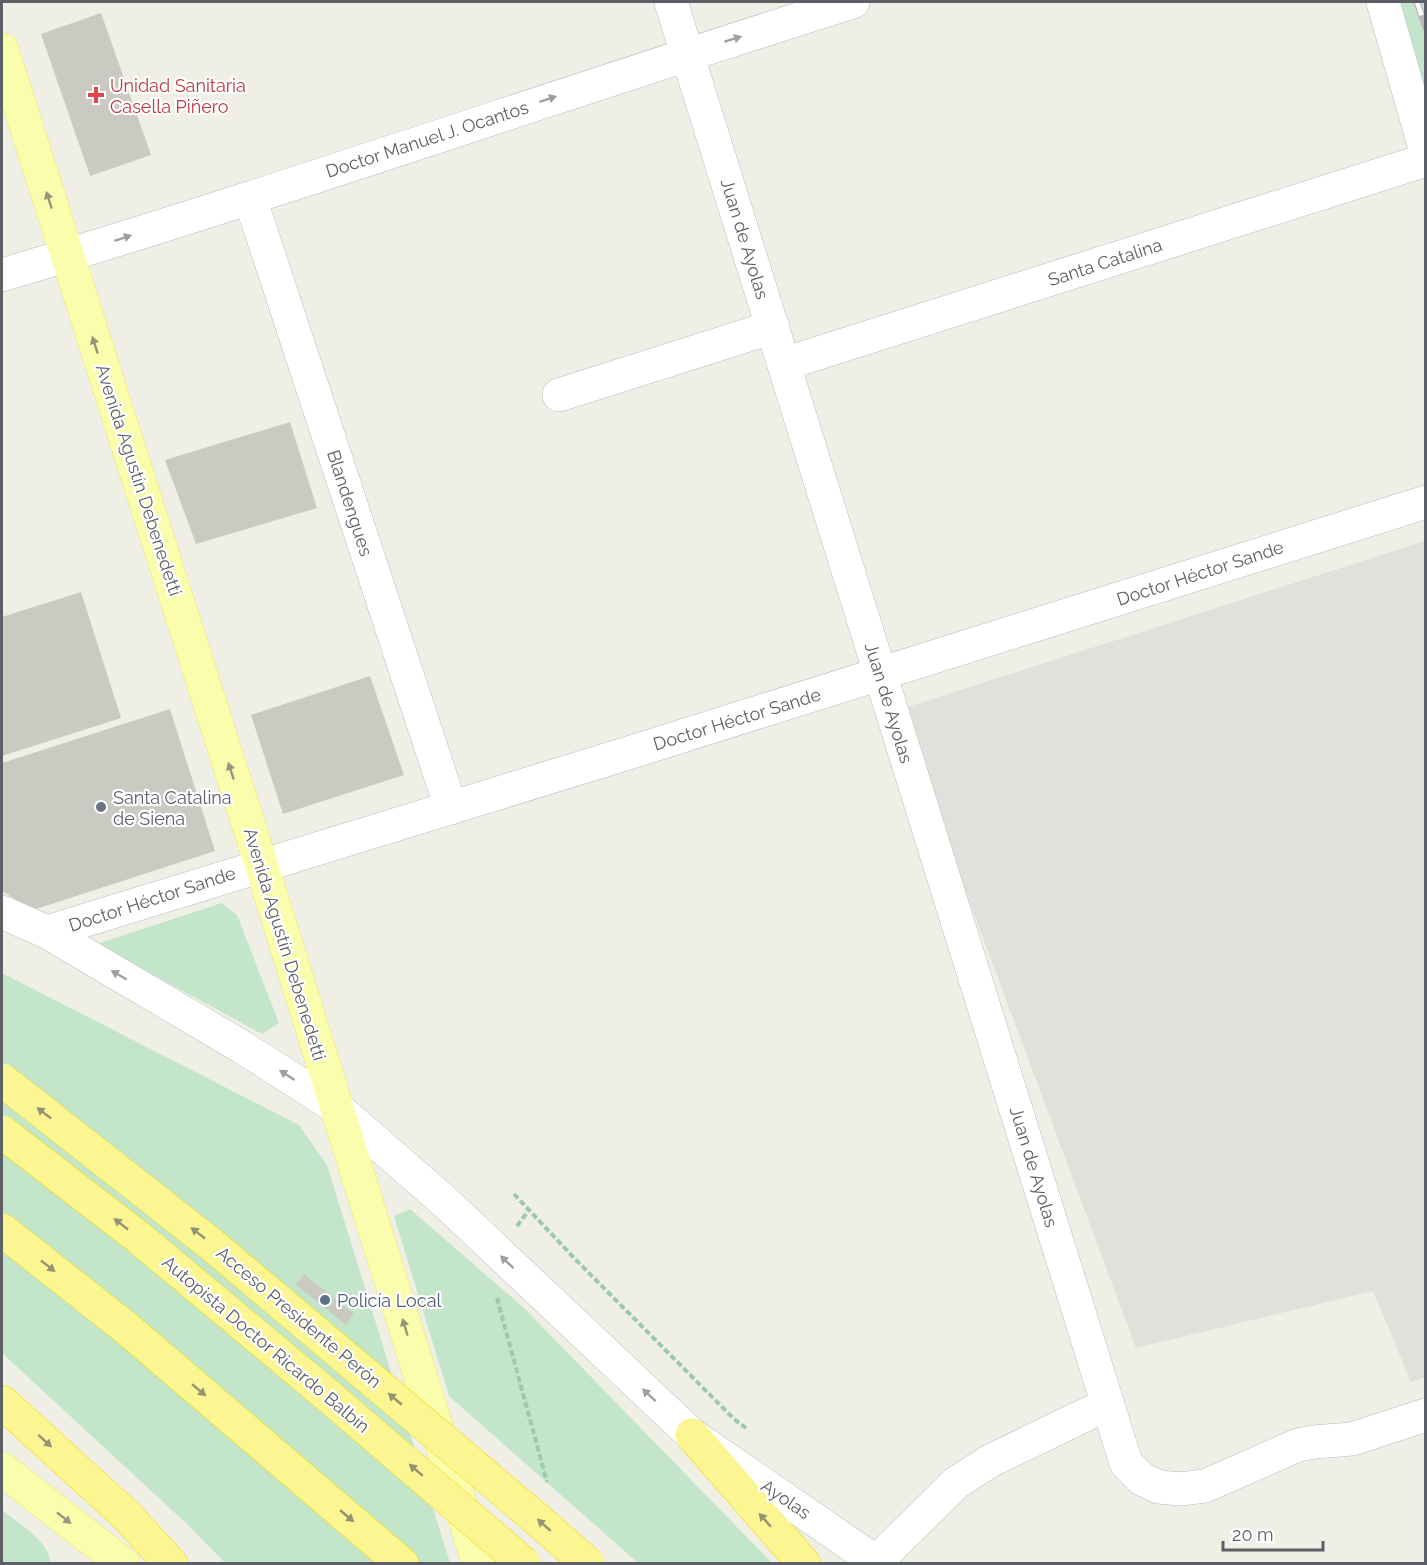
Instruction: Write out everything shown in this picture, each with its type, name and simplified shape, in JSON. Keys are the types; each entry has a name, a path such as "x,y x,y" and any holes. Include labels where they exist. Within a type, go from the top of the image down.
{"highway":[{"name":"Acceso Presidente Perón","path":"2,1080 211,1244 588,1563"},
{"name":"Autopista Doctor Ricardo Balbín","path":"2,1132 147,1245 524,1563"},
{"path":"2,1230 125,1327 402,1563"},
{"path":"2,1402 124,1514 171,1563"},
{"path":"692,1435 804,1563"}],"main road":[{"name":"Avenida Agustín Debenedetti","path":"2,50 261,864 479,1563"},
{"path":"2,1469 122,1563"}],"street":[{"name":"Juan de Ayolas","path":"671,2 1126,1463 1142,1479 1159,1487 1180,1489 1204,1486 1298,1445 1352,1439 1425,1415"},
{"name":"Doctor Manuel J. Ocantos","path":"2,275 249,198 687,53 853,2"},
{"path":"1383,2 1425,152"},
{"name":"Santa Catalina","path":"784,364 1425,160"},
{"name":"Blandengues","path":"249,198 451,808"},
{"path":"559,395 772,327"},
{"name":"Doctor Héctor Sande","path":"46,932 880,675 1425,502"},
{"name":"Ayolas","path":"2,912 46,932 242,1047 336,1107 444,1201 692,1435 878,1562"},
{"path":"878,1562 956,1483 990,1461 1108,1404"}],"path":[{"path":"514,1194 576,1260 734,1419 752,1433"},
{"path":"530,1210 496,1252 488,1266 549,1488"}],"shaded area":[{"path":"1425,541 1425,1377 1411,1382 1373,1291 1136,1348 898,710"}],"green space":[{"path":"1393,2 1425,2 1425,97"},
{"path":"222,903 237,915 279,1023 262,1034 97,944"},
{"path":"2,973 299,1125 327,1165 450,1563 225,1563 188,1525 2,1353"},
{"path":"410,1209 524,1308 772,1563 638,1563 449,1396 394,1216"},
{"path":"2,1510 38,1539 51,1563 2,1563"}],"building":[{"name":"Unidad Sanitaria Casella Piñero","path":"101,13 151,155 90,176 41,34"},
{"path":"290,422 317,508 196,544 165,460"},
{"path":"81,592 121,718 2,756 2,617"},
{"path":"370,676 404,775 283,814 251,715"},
{"name":"Santa Catalina de Siena","path":"170,709 215,851 33,910 2,891 2,763"},
{"name":"Policía Local","path":"304,1274 354,1314 346,1325 296,1285"}],"railway":[{"path":"1417,2 1426,28"}],"place":[{"name":"Unidad Sanitaria Casella Piñero","path":"96,95"},
{"name":"Santa Catalina de Siena","path":"101,807"},
{"name":"Policía Local","path":"325,1300"}]}
